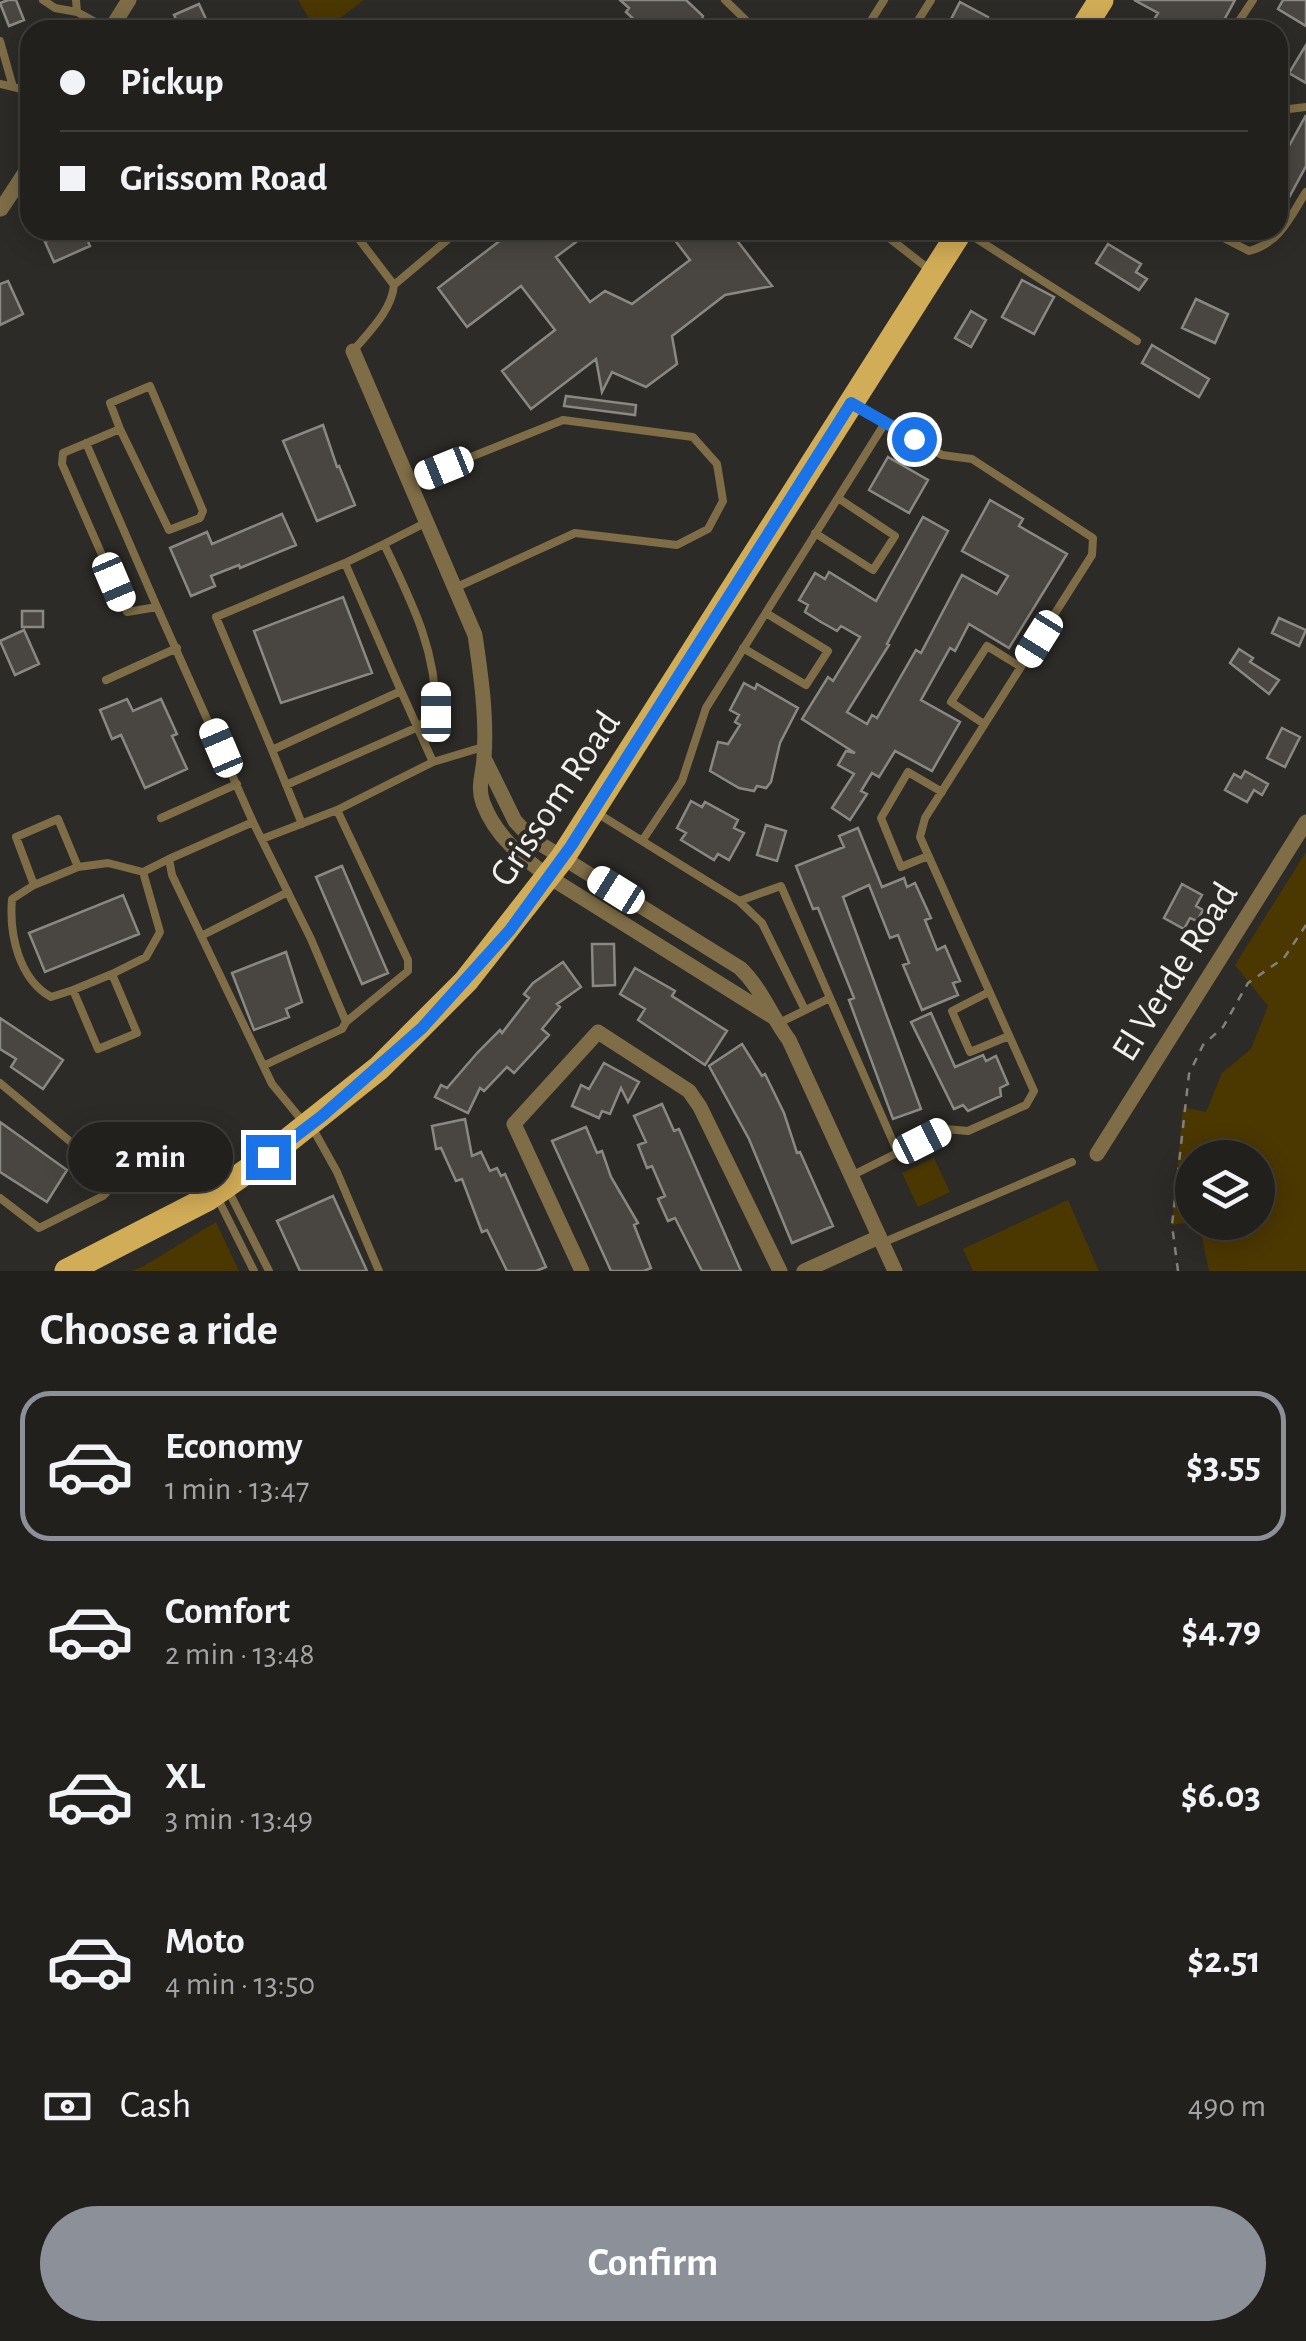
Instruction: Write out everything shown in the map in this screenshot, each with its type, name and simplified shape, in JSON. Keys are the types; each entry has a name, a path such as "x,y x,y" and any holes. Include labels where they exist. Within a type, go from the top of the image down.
{"main road":[{"name":"Grissom Road","path":"66,1271 220,1189 310,1126 422,1028 510,930 594,810 955,240"}],"street":[{"path":"0,209 20,179"},
{"path":"354,351 475,634 484,752 479,786 498,831 515,852 556,867 740,968 761,990 789,1040 895,1271"},
{"path":"484,752 515,821 556,867 775,1021"},
{"name":"El Verde Road","path":"1098,1154 1306,822"},
{"path":"582,1271 514,1124 598,1032 689,1091 700,1106 780,1271"},
{"path":"804,1271 881,1240"}],"lane":[{"path":"43,0 92,20"},
{"path":"76,0 77,12"},
{"path":"724,0 745,20"},
{"path":"0,41 13,87"},
{"path":"0,84 20,89"},
{"path":"1288,220 1306,192"},
{"path":"354,351 394,294 394,285 360,240"},
{"path":"394,285 447,240"},
{"path":"892,240 934,273"},
{"path":"977,240 1137,340"},
{"path":"1228,240 1249,251 1272,240"},
{"path":"150,386 203,511 200,518 169,530 120,429 110,403 150,386"},
{"path":"851,403 942,456 972,459 1093,538 1092,554 924,818 920,838 1034,1092 1026,1105 968,1130 945,1129 851,1176"},
{"path":"410,481 563,420 693,437 717,464 723,501 708,529 677,545 575,533 456,587"},
{"path":"642,841 682,781 706,708 885,422"},
{"path":"120,429 63,453 62,464 126,612 157,607"},
{"path":"86,443 346,1022"},
{"path":"816,534 874,570 894,536 838,498"},
{"path":"302,824 216,617 345,563 428,522"},
{"path":"286,784 418,727 436,712 436,676 422,630 384,544"},
{"path":"345,563 433,762"},
{"path":"744,648 806,685 828,652 766,612"},
{"path":"984,724 951,702 986,646 1021,667"},
{"path":"106,680 177,648"},
{"path":"272,750 401,691"},
{"path":"262,839 338,810 433,762 484,752"},
{"path":"928,856 901,867 881,818 908,772 942,792"},
{"path":"162,818 237,784"},
{"path":"266,1066 342,1029 408,971 408,960 338,810"},
{"path":"594,810 739,901 762,924 805,1010"},
{"path":"34,885 16,836 58,819 78,867"},
{"path":"0,897 12,899 78,867 108,863 143,872 253,822"},
{"path":"169,859 172,875 272,1084 310,1126 337,1172 379,1271"},
{"path":"12,899 14,943 33,987 51,997 146,957 160,932 143,872"},
{"path":"739,901 781,886 894,1155"},
{"path":"201,936 288,892"},
{"path":"73,990 98,1049 138,1033 112,974"},
{"path":"989,992 952,1011 970,1052 1009,1036"},
{"path":"775,1021 830,998"},
{"path":"0,1083 96,1163 113,1185 103,1196 39,1228 0,1198"},
{"path":"881,1240 1072,1162"},
{"path":"220,1189 254,1271"},
{"path":"220,1189 269,1271"}],"path":[{"path":"1178,1271 1172,1225 1188,1074 1203,1046 1223,1027 1248,982 1284,958 1306,925"}],"shaded area":[{"path":"298,0 364,0 337,20 310,20"},
{"path":"1306,852 1306,1271 1209,1271 1203,1240 1275,1240 1275,1140 1180,1140 1183,1107 1206,1112 1222,1073 1251,1049 1268,1006 1235,965"},
{"path":"934,1158 950,1192 918,1207 902,1173"},
{"path":"1068,1200 1099,1271 973,1271 963,1249"},
{"path":"216,1222 239,1271 132,1271 142,1267"}],"building":[{"path":"16,0 24,20 9,26 0,3"},
{"path":"620,0 686,0 703,16 702,20 634,20 626,12 629,8"},
{"path":"1134,0 1235,0 1224,20 1154,20 1158,13"},
{"path":"1283,0 1306,0 1306,26 1278,9"},
{"path":"960,2 988,17 987,20 951,20"},
{"path":"199,4 206,20 176,20 174,15"},
{"path":"1306,45 1306,83 1289,73"},
{"path":"1306,115 1306,166 1288,199 1288,148"},
{"path":"87,240 90,246 54,262 45,242"},
{"path":"501,240 579,240 556,257 590,302 605,291 632,304 690,260 675,240 737,240 772,286 725,295 672,336 677,364 646,387 612,372 602,392 596,359 531,409 502,371 555,330 521,286 467,327 438,288"},
{"path":"1108,244 1141,264 1136,272 1147,279 1139,290 1096,263"},
{"path":"1022,280 1054,297 1034,334 1002,317"},
{"path":"8,281 23,314 0,325 0,284"},
{"path":"1196,299 1228,314 1215,343 1182,328"},
{"path":"971,311 986,320 971,347 955,338"},
{"path":"1152,345 1209,379 1199,397 1142,363"},
{"path":"566,396 636,405 635,415 564,406"},
{"path":"323,425 355,505 317,521 283,441"},
{"path":"888,457 928,480 909,513 869,490"},
{"path":"990,500 1023,519 1019,526 1067,554 1009,648 969,624 955,651 950,648 921,700 960,722 932,771 895,751 879,777 872,773 861,791 867,794 850,820 832,808 854,774 838,765 846,751 855,753 802,719 828,677 833,681 860,637 841,626 837,631 821,622 805,612 808,605 799,600 815,573 825,579 829,572 876,601 923,517 948,531 889,645 847,712 867,724 872,715 877,718 916,650 921,653 962,575 997,594 1008,576 962,551"},
{"path":"282,514 296,545 211,576 215,586 191,596 170,548 207,532 212,544"},
{"path":"343,597 372,673 281,703 254,631"},
{"path":"22,611 43,611 43,627 22,627"},
{"path":"1279,618 1306,630 1299,646 1272,633"},
{"path":"24,630 39,664 15,675 0,641"},
{"path":"1239,649 1253,658 1250,662 1279,680 1269,694 1230,663"},
{"path":"744,683 755,689 757,684 798,708 780,743 771,782 766,788 757,786 754,791 739,788 710,771 718,742 728,744 740,725 735,722 739,715 730,710"},
{"path":"127,699 133,711 161,699 187,769 145,788 121,735 112,739 100,710"},
{"path":"1282,728 1300,737 1285,767 1267,758"},
{"path":"1245,771 1268,784 1262,795 1254,790 1247,802 1225,790 1234,774 1241,778"},
{"path":"691,801 702,807 705,802 738,820 734,828 744,833 729,860 718,854 714,860 681,840 686,833 677,828"},
{"path":"766,825 786,831 777,861 757,855"},
{"path":"858,828 882,887 904,878 907,887 915,883 931,918 925,920 937,950 945,946 960,981 953,983 958,995 922,1010 903,965 909,963 898,935 890,938 869,885 843,897 921,1109 893,1119 849,1000 854,998 818,908 813,909 796,866 844,847 839,836"},
{"path":"342,866 388,973 362,984 316,877"},
{"path":"1182,884 1202,895 1196,906 1203,910 1197,921 1190,918 1184,929 1164,918"},
{"path":"123,895 139,934 45,972 29,933"},
{"path":"592,944 614,944 615,985 593,986"},
{"path":"286,952 302,1002 286,1009 289,1017 254,1030 232,973"},
{"path":"563,962 581,987 557,1004 560,1007 542,1029 549,1035 514,1073 507,1067 484,1091 480,1088 468,1113 435,1097 441,1085 447,1088 500,1030 502,1033 529,998 524,994 533,983"},
{"path":"635,968 675,991 672,996 727,1031 705,1065 638,1020 645,1009 620,994"},
{"path":"931,1013 955,1067 983,1055 986,1061 996,1056 1008,1084 1000,1088 1001,1096 968,1111 963,1105 954,1109 911,1022"},
{"path":"0,1018 63,1060 43,1089 11,1067 16,1059 0,1049"},
{"path":"742,1044 762,1076 765,1074 797,1153 800,1152 833,1226 792,1243 749,1139 709,1066"},
{"path":"604,1063 639,1082 628,1102 621,1088 610,1114 602,1111 599,1118 572,1106 581,1085 589,1089"},
{"path":"662,1104 674,1131 679,1129 741,1271 702,1271 675,1218 668,1221 658,1199 665,1196 638,1145 646,1142 634,1116"},
{"path":"465,1119 472,1156 481,1152 490,1171 497,1168 501,1176 505,1174 546,1267 507,1271 487,1230 482,1232 462,1179 456,1181 441,1148 436,1149 432,1126"},
{"path":"0,1122 67,1170 47,1202 0,1172"},
{"path":"586,1127 638,1223 634,1225 651,1268 611,1271 552,1141"},
{"path":"333,1196 367,1271 300,1271 277,1221"}],"route":[{"path":"268,1157 322,1116 422,1028 510,930 571,846 851,403 914,439"}]}
